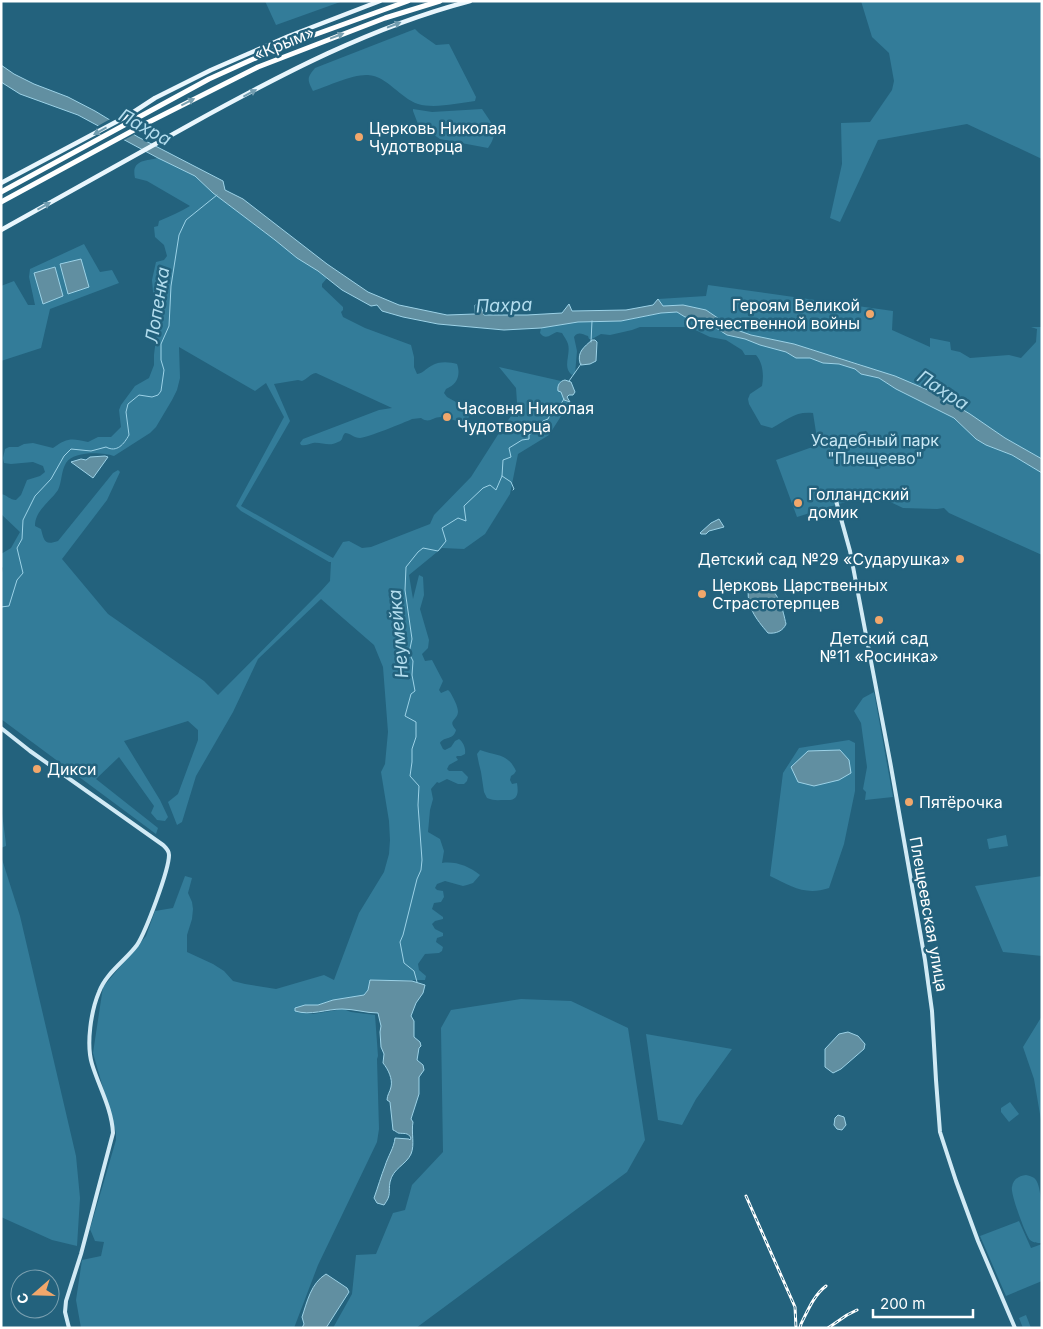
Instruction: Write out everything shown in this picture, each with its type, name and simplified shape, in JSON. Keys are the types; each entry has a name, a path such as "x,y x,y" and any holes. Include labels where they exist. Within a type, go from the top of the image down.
{"highway":[{"name":"«Крым»","path":"1,192 209,80 251,60 326,30 408,1"},
{"name":"«Крым»","path":"1,202 145,124 258,67 385,18 440,1"}],"main road":[{"path":"1,183 129,115 155,98 243,56 311,27 380,1"},
{"path":"1,230 268,83 339,48 408,20 470,1"}],"street":[{"name":"Плещеевская улица","path":"835,497 850,551 917,907 931,998 940,1132 978,1241 1015,1328"},
{"path":"1,728 30,752 163,845 168,850 169,855 157,898 141,938 102,985 95,1005 90,1034 90,1055 111,1117 113,1133 82,1254 66,1301 69,1328"}],"green space":[{"path":"265,1 343,1 276,25"},
{"path":"861,1 1042,1 1042,159 967,124 878,140 840,222 830,218 842,164 841,123 870,122 892,90 894,81 889,53 872,37"},
{"path":"415,29 436,45 449,44 476,97 475,101 439,106 418,104 381,79 368,75 348,78 313,91 309,79 310,74 315,68"},
{"path":"413,109 432,112 482,109 493,128 494,137 488,148 440,139 418,124"},
{"path":"158,158 195,176 213,193 297,258 327,278 322,287 343,307 341,312 343,317 365,328 411,345 414,367 417,374 434,364 447,362 457,364 458,368 457,379 444,393 456,402 469,417 465,420 457,421 441,417 429,420 421,418 412,419 360,438 345,433 341,440 332,444 313,443 301,445 300,443 303,439 379,410 392,408 316,373 302,381 274,384 290,421 241,506 333,558 343,542 349,541 362,548 371,547 430,524 434,515 471,477 511,416 518,417 516,388 499,367 561,381 559,384 565,401 570,402 549,435 518,454 510,494 485,534 464,549 442,548 409,575 413,599 419,575 423,577 424,595 420,609 429,640 428,648 422,654 425,661 432,660 443,681 439,690 441,693 448,690 450,692 458,710 452,722 456,730 455,733 440,743 445,750 459,739 464,745 465,754 457,756 458,760 449,765 447,769 449,771 462,771 468,777 464,784 458,784 447,779 439,783 437,782 431,789 433,799 428,832 440,839 444,851 442,863 462,865 480,875 473,883 463,886 445,881 437,884 435,888 443,891 444,897 441,902 434,903 432,909 443,919 432,924 435,929 443,933 443,936 437,938 436,942 443,947 439,953 425,954 418,964 419,970 426,976 425,980 370,980 368,990 364,995 333,1000 318,1005 305,1005 298,1012 313,1014 343,1009 375,1015 378,1056 379,1129 377,1142 318,1265 294,1328 81,1328 76,1300 82,1260 101,1256 104,1242 95,1241 90,1229 116,1140 116,1133 93,1053 103,987 146,936 155,911 173,908 185,876 192,878 188,893 193,909 187,935 187,952 213,964 224,971 233,981 245,984 276,989 324,975 334,980 359,913 384,872 389,854 389,821 381,772 385,764 388,732 383,667 374,645 321,599 258,659 233,712 196,776 182,822 177,825 168,802 178,794 198,740 198,730 188,721 124,741 160,800 168,817 165,821 157,820 151,813 154,806 119,757 96,779 158,828 156,834 1,719 1,577 3,568 1,566 1,554 11,548 20,532 1,514 1,494 16,500 21,495 27,480 40,476 45,472 43,466 33,462 4,463 5,449 33,443 53,448 69,440 88,442 98,437 111,437 121,427 119,410 121,405 135,386 149,378 154,365 156,338 160,325 159,302 153,292 152,280 156,262 164,260 167,256 164,245 155,237 154,227 158,226 159,221 190,206 147,181 135,178 135,168 140,162","holes":["179,347 255,391 266,383 284,417 236,506 241,511 331,562 330,581 218,695 204,681 108,614 62,559 107,500 120,472 118,470 113,473 58,541 50,543 45,541 41,529 35,526 37,515 58,490 64,466 70,459 81,454 114,456 150,433 156,427 177,390 180,378"]},
{"path":"84,244 100,272 112,270 119,283 50,309 41,348 1,361 1,286 14,281 28,305 35,305 29,277 30,269"},
{"path":"708,285 893,311 892,330 930,347 930,338 950,342 951,350 960,352 970,358 1009,355 1021,358 1036,342 1037,329 1031,327 1042,327 1042,459 988,427 862,365 794,344 751,335 734,329 706,310 683,305 663,306 658,299 706,296"},
{"name":"Усадебный парк \"Плещеево\"","path":"677,312 685,317 693,318 699,323 713,326 727,335 786,352 796,358 810,358 823,363 839,364 855,369 861,374 879,378 896,389 954,418 976,439 986,445 1012,455 1042,473 1042,555 949,513 944,508 903,508 882,498 855,499 797,517 776,460 818,445 813,413 801,413 772,428 761,425 748,399 750,394 762,386 762,365 756,355 745,355 742,350 726,340 710,337 689,327 640,327 610,335 601,334 592,339 579,334 574,337 577,351 575,374 572,375 567,365 569,348 562,333 557,332 546,337 540,333 541,328 578,322 621,321 661,313"},
{"path":"874,692 893,797 865,800 866,792 863,789 867,767 861,723 854,711 863,698"},
{"path":"849,740 855,743 855,791 844,844 829,888 813,891 798,889 770,876 783,773 799,748"},
{"path":"480,750 501,756 513,765 516,771 510,780 512,784 517,783 518,791 515,798 492,800 487,798 484,792 477,754"},
{"path":"1,806 6,846 1,848"},
{"path":"1006,835 1008,846 989,849 987,839"},
{"path":"1,856 20,916 76,1156 80,1198 77,1246 52,1240 1,1217"},
{"path":"1042,876 1042,956 1003,952 975,886"},
{"path":"521,999 571,1001 628,1028 645,1140 627,1172 416,1328 333,1328 352,1294 356,1255 376,1254 393,1213 405,1210 412,1185 443,1152 441,1028 451,1010"},
{"path":"1042,1016 1042,1126 1034,1079 1023,1047"},
{"path":"646,1034 732,1049 696,1099 682,1125 658,1120"},
{"path":"1010,1102 1019,1114 1009,1122 1001,1112 1001,1108"},
{"path":"1026,1175 1036,1180 1040,1192 1042,1243 1033,1242 1028,1237 1013,1197 1012,1187 1015,1180"},
{"path":"1019,1221 1031,1248 1042,1244 1042,1281 1006,1296 980,1236"},
{"path":"1026,1315 1031,1328 1023,1328 1019,1318"}],"shaded area":[{"path":"1,65 34,84 68,97 95,111 138,137 223,181 225,190 243,199 327,264 368,292 399,305 447,315 475,314 475,305 480,303 484,315 527,315 562,313 569,304 572,311 626,310 653,305 658,299 663,306 683,305 706,310 734,329 751,335 794,344 895,376 935,393 1005,438 1042,459 1042,473 1012,455 986,445 976,439 954,418 896,389 879,378 861,374 855,369 839,364 823,363 810,358 796,358 786,352 727,335 713,326 699,323 693,318 685,317 677,312 661,313 621,321 578,322 541,328 504,330 438,324 382,311 377,305 371,306 342,290 318,271 297,258 213,193 195,176 78,115 20,94 1,82"},
{"path":"81,259 89,287 68,294 60,264"},
{"path":"55,267 63,296 43,304 34,273"},
{"path":"592,340 597,342 596,361 581,365 580,353"},
{"path":"565,380 571,382 575,392 567,397 570,402 564,400 561,392 558,391 559,384"},
{"path":"90,457 108,457 93,478 71,462 81,459 86,460"},
{"path":"719,519 724,527 709,531 706,534 700,533 711,523"},
{"path":"763,585 769,588 777,596 786,624 779,632 768,633 752,611 748,593 749,586"},
{"path":"840,750 849,760 851,773 839,780 814,786 798,782 791,767 808,751"},
{"path":"370,980 412,981 425,985 411,1016 414,1021 414,1037 420,1042 421,1046 417,1060 423,1065 424,1070 419,1077 419,1094 411,1119 413,1122 412,1150 409,1158 394,1173 390,1182 389,1196 384,1205 377,1203 374,1198 395,1138 410,1140 411,1138 407,1134 398,1133 393,1130 390,1102 387,1100 391,1087 391,1077 383,1063 384,1054 381,1047 381,1026 378,1013 342,1009 313,1013 295,1011 295,1008 305,1005 318,1005 333,1000 364,995 368,990"},
{"path":"848,1032 858,1036 865,1044 864,1049 841,1069 833,1073 825,1067 825,1049 839,1034"},
{"path":"838,1115 844,1117 846,1125 842,1130 837,1129 834,1125 835,1118"},
{"path":"326,1274 347,1288 349,1292 326,1328 302,1328 304,1324 302,1317 310,1293 317,1282"}],"pier":[{"path":"112,118 137,133 122,141 96,127"}],"waterway":[{"name":"Лопенка","path":"1,607 9,606 17,580 23,573 17,548 22,539 23,520 35,496 51,479 64,456 71,449 91,451 106,447 110,449 120,447 129,435 126,412 128,404 139,395 152,397 158,395 161,391 164,370 161,360 161,344 169,326 171,286 179,235 186,220 217,195"},
{"name":"Неумейка","path":"591,342 592,321"},
{"name":"Неумейка","path":"569,381 581,364"},
{"name":"Неумейка","path":"417,982 414,971 404,963 400,942 421,870 422,860 418,805 419,786 410,776 412,749 416,737 416,722 405,716 411,694 415,691 412,675 413,661 409,653 412,639 405,590 406,567 423,548 438,551 446,541 442,528 458,518 466,521 464,506 483,488 490,485 496,490 502,476 503,460 511,457 509,448 522,440 529,439 529,435 534,431 536,424 540,424 548,419 564,399"},
{"path":"502,476 511,482 513,490"}],"railway":[{"path":"746,1196 795,1307 796,1328"},
{"path":"800,1328 812,1303 826,1286"},
{"path":"828,1328 857,1310"}],"place":[{"name":"Церковь Николая Чудотворца","path":"359,137"},
{"name":"Героям Великой Отечественной войны","path":"870,314"},
{"name":"Часовня Николая Чудотворца","path":"447,417"},
{"name":"Голландский домик","path":"798,503"},
{"name":"Детский сад №29 «Сударушка»","path":"960,559"},
{"name":"Церковь Царственных Страстотерпцев","path":"702,594"},
{"name":"Детский сад №11 «Росинка»","path":"879,620"},
{"name":"Дикси","path":"37,769"},
{"name":"Пятёрочка","path":"909,802"}],"water label":[{"name":"Пахра","path":"145,127"},
{"name":"Пахра","path":"504,305"},
{"name":"Пахра","path":"943,390"}]}
